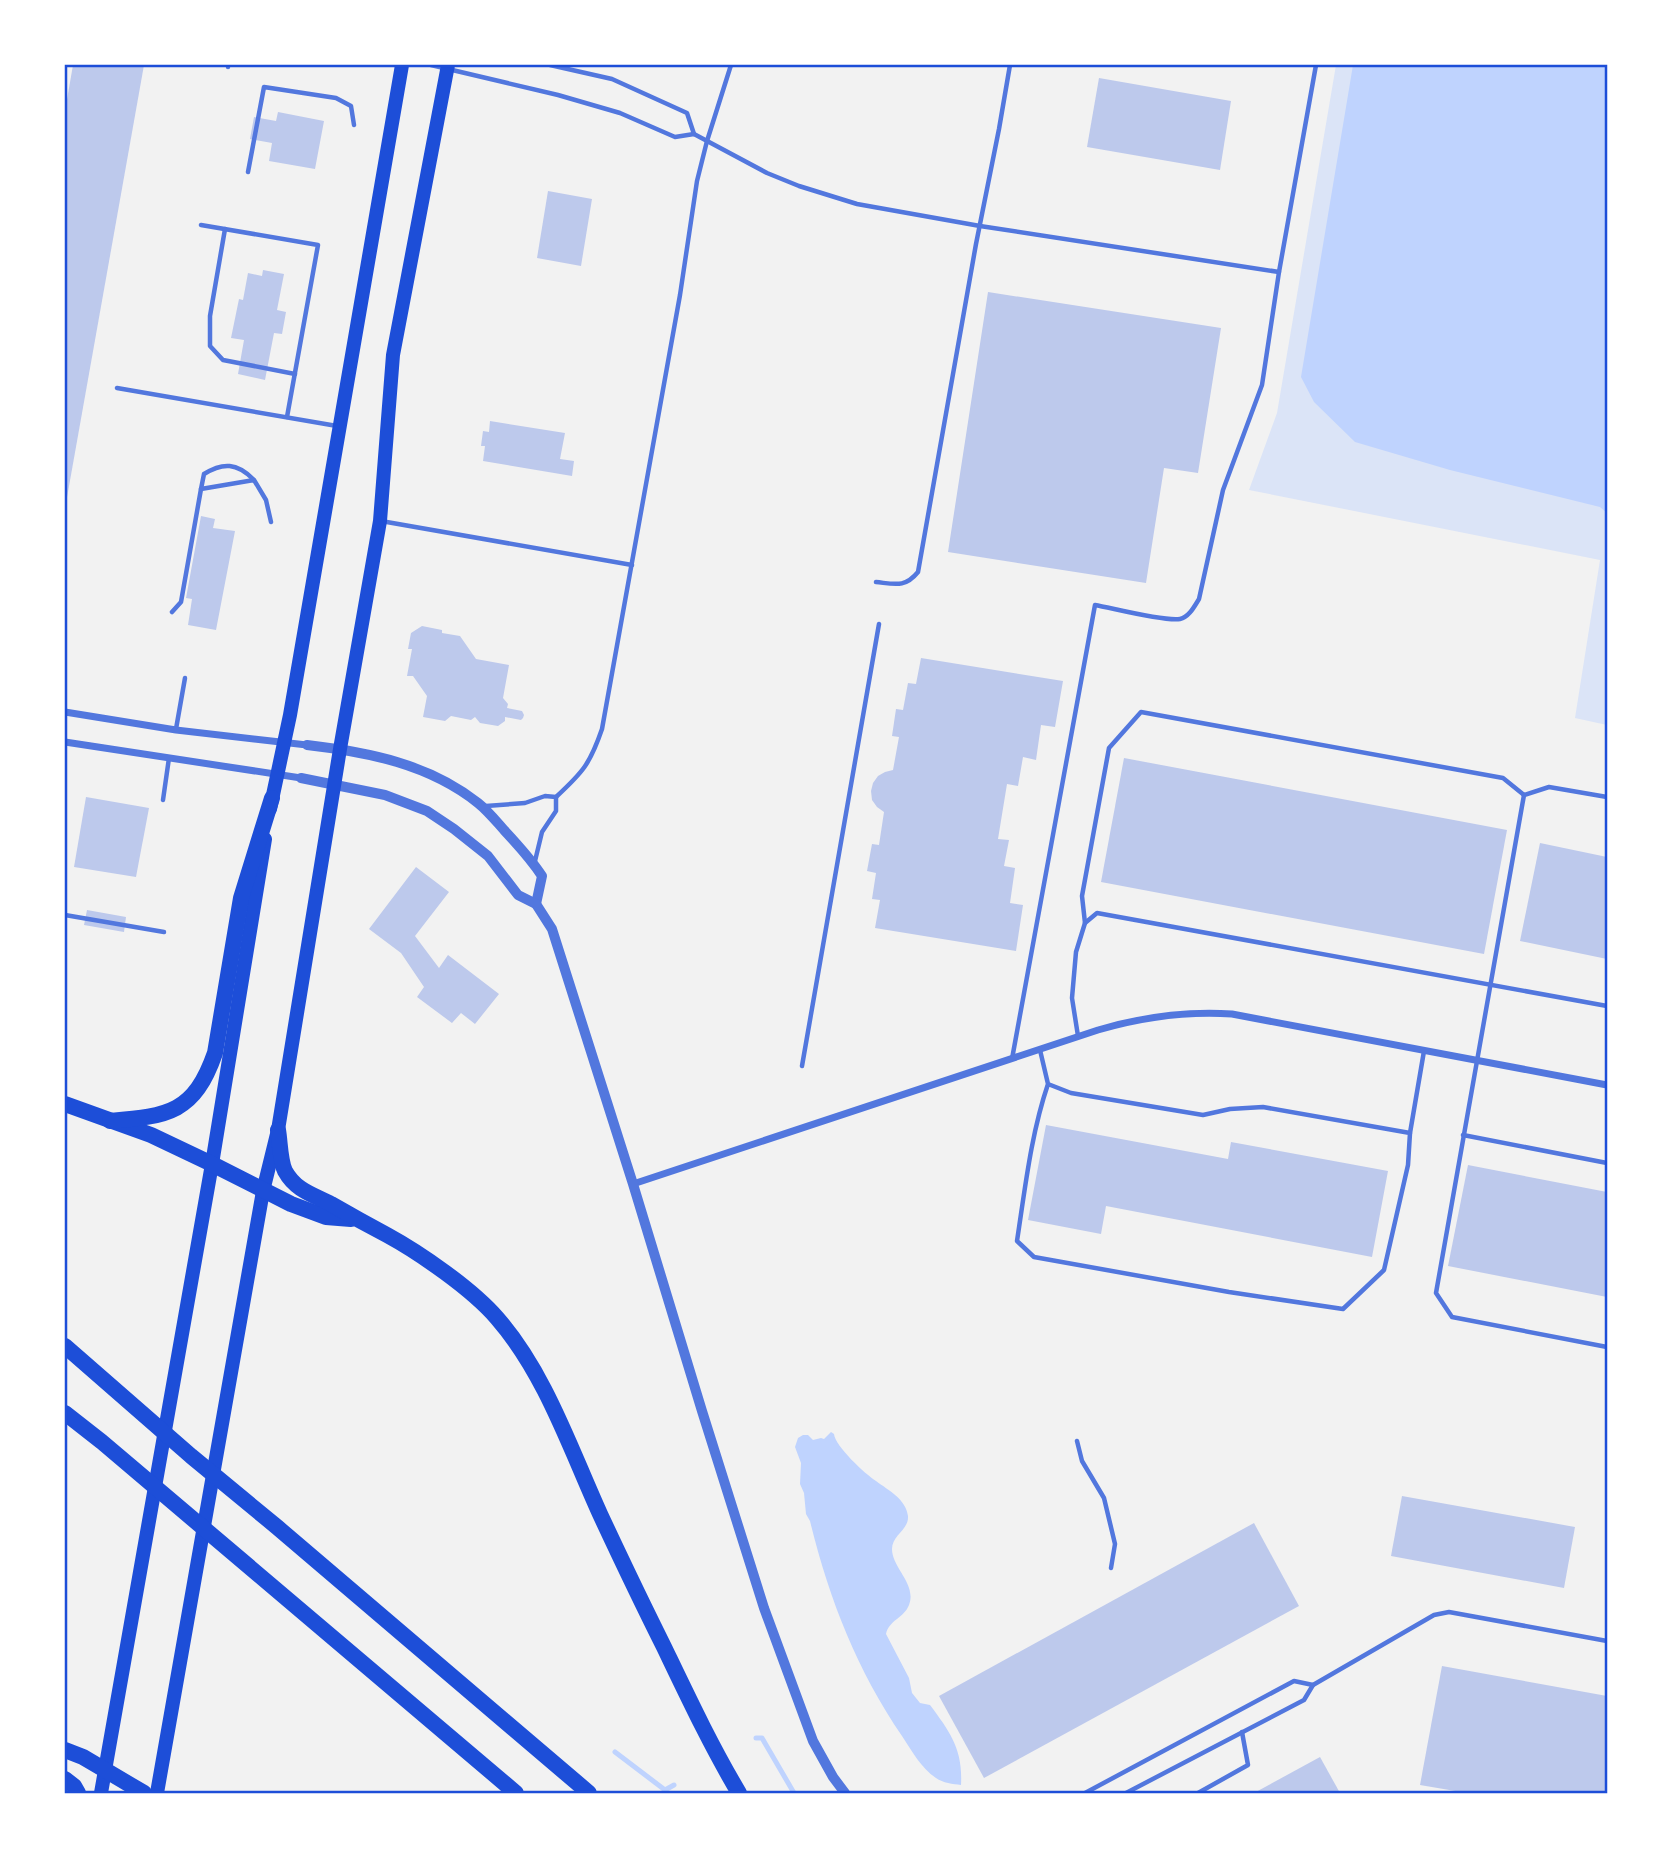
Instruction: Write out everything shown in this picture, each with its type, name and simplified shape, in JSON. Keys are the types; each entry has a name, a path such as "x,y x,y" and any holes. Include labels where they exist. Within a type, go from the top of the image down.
{"highway":[{"path":"110,1121 146,1118 171,1111 190,1100 209,1072 215,1054 241,898 272,798"},
{"path":"65,1104 151,1135 291,1205 326,1217 356,1220"},
{"path":"278,1129 285,1170 295,1184 310,1196 330,1203 356,1220 389,1236 465,1288 496,1317 520,1348 551,1402 679,1679 739,1793"},
{"path":"65,1346 589,1793"},
{"path":"65,1413 516,1793"},
{"path":"65,1750 83,1757 144,1793"},
{"path":"65,1779 78,1793"}],"main road":[{"path":"101,1793 212,1164 272,798 284,743 402,65"},
{"path":"157,1793 263,1191 278,1129 380,521 393,355 448,67"}],"street":[{"path":"65,712 176,730 340,749 407,764 457,788 482,806 542,876 536,904"},
{"path":"65,742 277,774 385,795 427,811 454,829 488,856 518,895 536,904 552,929 561,954 764,1608 813,1741 845,1793"},
{"path":"633,1184 1114,1025 1189,1013 1232,1014 1607,1085"}],"lane":[{"path":"431,65 448,67 620,113 675,136 694,134 767,173 836,198 980,226 1279,272"},
{"path":"551,65 612,79 687,113 694,134"},
{"path":"482,806 525,803 545,796 555,797 584,770 596,747 602,729 632,565 680,295 697,181 731,65"},
{"path":"876,582 899,585 911,580 918,572 1010,65"},
{"path":"1012,1059 1095,605 1181,619 1199,599 1223,490 1262,385 1316,65"},
{"path":"248,172 264,87 336,98 351,106 354,125"},
{"path":"201,225 318,245 287,417"},
{"path":"225,229 210,316 210,346 223,360 295,374"},
{"path":"117,388 339,427"},
{"path":"172,612 181,602 204,474 218,465 242,468 254,480 266,500 271,522"},
{"path":"201,489 254,480"},
{"path":"380,521 632,565"},
{"path":"802,1066 879,624"},
{"path":"176,730 185,678"},
{"path":"1078,1037 1072,998 1076,952 1085,923 1082,896 1110,748 1141,712 1503,778 1524,795"},
{"path":"163,800 169,758"},
{"path":"1524,795 1549,787 1607,797"},
{"path":"1524,795 1436,1293 1452,1317 1607,1347"},
{"path":"534,864 542,832 556,811 555,797"},
{"path":"1085,923 1097,913 1607,1006"},
{"path":"65,915 164,932"},
{"path":"1040,1050 1048,1084 1039,1117 1017,1241 1034,1257 1229,1292 1343,1309 1384,1270 1408,1165 1410,1133 1424,1051"},
{"path":"1048,1084 1071,1093 1203,1115 1230,1109 1263,1107 1410,1133"},
{"path":"1463,1135 1607,1163"},
{"path":"1077,1441 1082,1461 1104,1498 1115,1544 1111,1568"},
{"path":"1126,1793 1304,1700 1312,1685 1434,1615 1449,1612 1607,1641"},
{"path":"1085,1793 1294,1681 1312,1685"},
{"path":"1198,1793 1248,1765 1242,1732"}],"shaded area":[{"path":"1336,65 1607,65 1607,725 1575,718 1600,560 1249,490 1277,413"}],"water":[{"path":"1353,65 1607,65 1607,513 1600,507 1450,470 1355,442 1314,402 1301,377"},
{"path":"831,1432 851,1459 896,1496 907,1510 908,1521 892,1549 911,1597 907,1609 890,1625 886,1634 909,1678 912,1693 920,1703 930,1705 954,1742 960,1761 961,1785 939,1780 917,1759 871,1686 836,1606 806,1514 804,1493 800,1484 801,1463 795,1447 798,1438 803,1435 808,1435 813,1440 824,1439"}],"building":[{"path":"73,65 144,65 65,503 65,111"},
{"path":"1099,78 1231,101 1220,170 1087,147"},
{"path":"278,112 324,121 315,169 269,161 272,143 250,139 254,117 276,121"},
{"path":"548,191 592,199 581,266 537,258"},
{"path":"263,270 284,274 277,310 286,312 282,334 274,333 265,380 238,374 244,340 231,338 239,299 243,300 248,273 262,276"},
{"path":"988,292 1221,328 1198,473 1164,468 1146,583 948,552"},
{"path":"490,421 565,433 560,459 574,461 572,476 483,461 483,431 489,432"},
{"path":"201,516 215,519 213,528 235,531 216,630 188,625 192,599 186,598"},
{"path":"422,626 460,636 476,659 509,665 503,698 508,704 507,708 522,711 523,718 521,720 505,717 505,721 498,726 480,723 475,717 471,720 451,716 445,721 423,717 427,696 413,676 407,676 412,649 408,649 411,633"},
{"path":"921,658 1063,681 1055,727 1041,725 1036,760 1023,757 1018,786 1007,784 998,839 1009,840 1004,866 1015,868 1010,903 1023,905 1016,951 875,928 880,900 872,899 876,873 867,871 872,844 879,845 884,812 872,800 871,791 878,776 893,770 899,737 892,736 896,709 903,710 908,683 916,684"},
{"path":"1124,758 1507,830 1484,954 1101,882"},
{"path":"86,797 149,808 136,877 74,867"},
{"path":"1540,843 1607,857 1607,959 1520,941"},
{"path":"416,867 449,892 415,936 439,968 448,955 499,994 475,1024 461,1013 452,1023 417,997 424,987 401,953 369,929"},
{"path":"87,910 126,917 124,932 84,925"},
{"path":"1046,1125 1228,1159 1231,1142 1388,1171 1372,1257 1106,1206 1101,1234 1028,1220"},
{"path":"1468,1165 1607,1192 1607,1297 1448,1266"},
{"path":"1402,1496 1575,1527 1564,1588 1391,1556"},
{"path":"1254,1523 1299,1606 984,1778 939,1696"},
{"path":"1442,1666 1607,1696 1607,1793 1467,1793 1420,1785"},
{"path":"1320,1757 1340,1793 1254,1793"}],"waterway":[{"path":"756,1738 762,1738 794,1793"},
{"path":"615,1752 665,1790 674,1785"}]}
